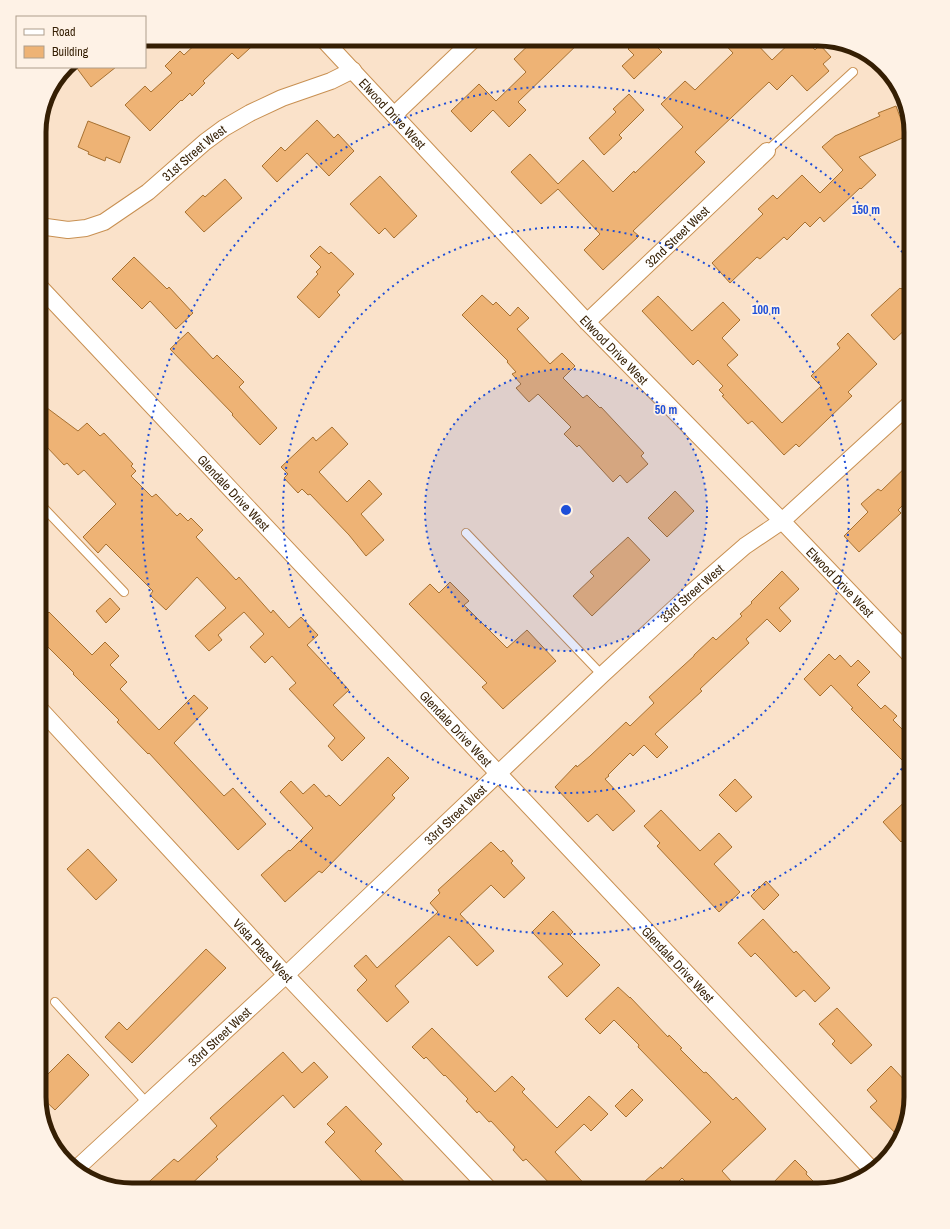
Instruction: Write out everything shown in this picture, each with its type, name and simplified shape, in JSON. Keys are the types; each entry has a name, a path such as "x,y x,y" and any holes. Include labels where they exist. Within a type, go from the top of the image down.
{"street":[{"name":"Elwood Drive West","path":"330,46 587,322 782,521 904,649"},
{"path":"394,115 467,46"},
{"name":"31st Street West","path":"46,227 68,230 86,228 104,222 148,192 205,142 224,128 250,113 282,98 331,81 353,70"},
{"name":"32nd Street West","path":"587,322 767,151"},
{"name":"Glendale Drive West","path":"46,293 869,1166"},
{"name":"33rd Street West","path":"80,1165 286,975 691,593 745,546 782,521 904,409"},
{"name":"Vista Place West","path":"46,716 286,975 483,1183"}],"lane":[{"path":"767,151 853,72"},
{"path":"46,510 124,592"},
{"path":"466,533 602,676"},
{"path":"55,1002 147,1103"}],"building":[{"path":"194,46 252,46 238,59 232,53 203,81 205,83 192,96 190,93 182,101 181,100 150,131 125,105 145,86 151,92 172,73 165,66 180,51 184,55"},
{"path":"528,46 576,46 518,102 526,110 509,127 493,110 471,132 451,111 479,84 496,101 526,72 514,59"},
{"path":"631,46 656,46 662,52 634,79 622,66 634,55 628,49"},
{"path":"726,46 759,46 772,60 787,46 811,46 815,50 821,46 831,57 823,64 829,71 807,91 792,75 777,90 769,82 695,152 705,162 633,231 639,236 603,270 584,250 600,234 558,189 541,204 511,172 530,154 558,184 583,160 613,192 683,127 661,104 685,81 695,90 733,53"},
{"path":"77,68 115,68 91,87"},
{"path":"629,94 644,110 619,135 622,138 604,155 589,138 616,112 613,109"},
{"path":"896,106 904,128 904,137 859,157 876,175 824,222 820,217 810,227 805,222 787,240 784,237 760,259 757,257 730,283 712,263 763,214 758,209 773,195 777,199 802,175 820,193 843,170 822,147 835,136 880,116 878,113"},
{"path":"317,120 334,138 338,134 354,151 329,176 307,153 277,182 262,166 281,147 285,151"},
{"path":"88,121 130,137 120,163 106,157 105,161 88,154 89,152 78,147"},
{"path":"380,176 417,216 394,238 385,228 379,234 350,204"},
{"path":"225,179 242,198 204,232 185,212 203,195 205,197"},
{"path":"320,246 329,254 331,252 354,274 337,292 340,295 319,318 297,297 318,274 316,272 321,267 310,256"},
{"path":"134,257 167,289 169,287 193,313 176,329 150,301 142,309 112,279"},
{"path":"904,286 904,331 894,340 871,315 900,288 901,289"},
{"path":"482,295 493,305 496,302 510,316 518,307 529,318 517,329 550,364 562,353 575,366 563,378 583,398 587,395 600,408 601,407 644,453 641,456 648,464 627,483 620,475 613,482 579,445 577,447 564,434 571,427 538,394 529,402 516,388 521,384 512,374 516,372 507,362 508,361 462,315"},
{"path":"658,296 692,331 723,302 740,320 722,338 738,355 727,365 782,423 821,386 811,376 840,348 837,344 848,333 877,364 848,392 852,396 799,447 796,444 784,455 752,421 748,424 722,396 724,395 719,390 723,386 698,360 693,365 642,311"},
{"path":"188,332 213,359 217,355 244,382 239,387 277,428 260,445 232,415 233,414 170,349"},
{"path":"46,407 78,431 87,423 100,436 104,433 133,464 131,466 136,471 131,476 152,497 156,494 177,516 180,513 188,521 191,518 203,530 196,537 236,580 239,577 271,613 273,610 289,628 301,617 318,635 307,645 349,690 333,705 365,738 342,761 328,746 335,738 289,689 296,683 272,656 265,663 250,647 264,634 244,612 218,635 222,640 209,651 195,636 226,608 197,577 166,610 150,595 153,591 106,544 98,553 83,537 116,504 84,470 78,475 67,463 64,465 46,446"},
{"path":"332,427 348,444 319,472 347,502 369,480 382,494 361,514 384,540 366,556 349,535 310,494 308,495 302,489 298,493 284,478 288,474 281,467 313,437 316,441"},
{"path":"904,469 904,504 898,510 901,513 859,552 844,536 868,512 861,504 878,489 881,491"},
{"path":"675,491 694,511 667,537 648,518"},
{"path":"628,537 650,560 592,616 573,596 594,576 590,572"},
{"path":"782,571 799,589 779,608 791,621 780,632 767,619 746,639 749,643 700,689 702,691 655,734 668,747 657,758 644,745 633,756 630,753 608,775 609,776 605,779 635,811 613,831 597,814 588,822 555,787 576,765 577,767 590,756 626,722 630,726 654,703 649,697 713,637 716,640 742,616 740,614"},
{"path":"450,582 469,601 464,605 507,648 527,630 556,661 503,709 482,687 487,683 409,604 430,584 439,593"},
{"path":"110,598 120,609 106,623 96,611"},
{"path":"49,612 92,655 105,642 119,656 110,665 127,682 120,689 159,730 194,695 208,708 174,743 224,796 233,788 266,824 238,850 149,753 148,754 117,722 119,720 46,645 46,615"},
{"path":"829,654 835,660 840,655 851,667 858,660 870,672 857,685 881,709 885,705 897,716 893,720 904,731 904,762 851,709 853,708 831,685 820,696 804,679"},
{"path":"388,757 409,778 392,795 395,798 322,873 319,871 285,902 261,875 289,850 290,851 313,828 280,792 291,781 303,794 314,784 326,797 329,795 340,806"},
{"path":"735,779 752,797 736,812 719,795"},
{"path":"904,802 904,841 903,840 901,842 883,822"},
{"path":"661,810 700,851 719,833 732,847 714,864 740,892 719,912 657,846 660,843 644,826"},
{"path":"491,842 501,852 503,850 513,861 511,863 525,878 504,898 491,885 460,914 494,951 477,966 449,936 395,986 409,1002 387,1022 357,990 367,980 354,966 366,955 377,968 438,912 430,903 440,893 438,890"},
{"path":"88,849 117,880 96,900 67,869"},
{"path":"766,881 779,895 764,910 751,896"},
{"path":"553,911 573,932 570,935 600,965 567,997 548,977 563,964 532,932"},
{"path":"763,919 794,953 796,951 830,988 815,1002 804,990 796,997 755,953 751,957 738,943"},
{"path":"206,949 226,968 132,1063 105,1037 119,1022 127,1030"},
{"path":"618,987 630,997 668,1037 669,1035 682,1048 680,1049 704,1073 706,1072 733,1100 736,1097 766,1129 722,1171 731,1181 729,1183 687,1183 682,1178 677,1183 644,1182 661,1167 662,1169 711,1122 638,1047 639,1045 614,1020 600,1034 585,1019"},
{"path":"837,1008 872,1045 851,1064 832,1044 835,1041 819,1024"},
{"path":"432,1028 495,1092 512,1076 525,1089 522,1092 557,1128 589,1096 608,1114 591,1131 584,1124 555,1152 584,1183 549,1183 526,1159 523,1161 513,1150 515,1147 491,1121 489,1122 479,1111 477,1113 466,1101 468,1099 445,1075 444,1076 426,1057 424,1059 412,1047"},
{"path":"283,1052 302,1073 314,1062 328,1077 294,1108 283,1095 216,1157 218,1159 192,1183 148,1183 174,1159 178,1162 217,1126 210,1118"},
{"path":"68,1054 89,1075 55,1110 46,1102 46,1076"},
{"path":"891,1066 904,1080 903,1108 896,1133 870,1107 877,1101 867,1090"},
{"path":"632,1089 643,1100 626,1117 615,1106"},
{"path":"346,1106 382,1144 375,1151 405,1183 363,1183 325,1142 335,1132 327,1124"},
{"path":"795,1160 815,1183 773,1183"}]}
